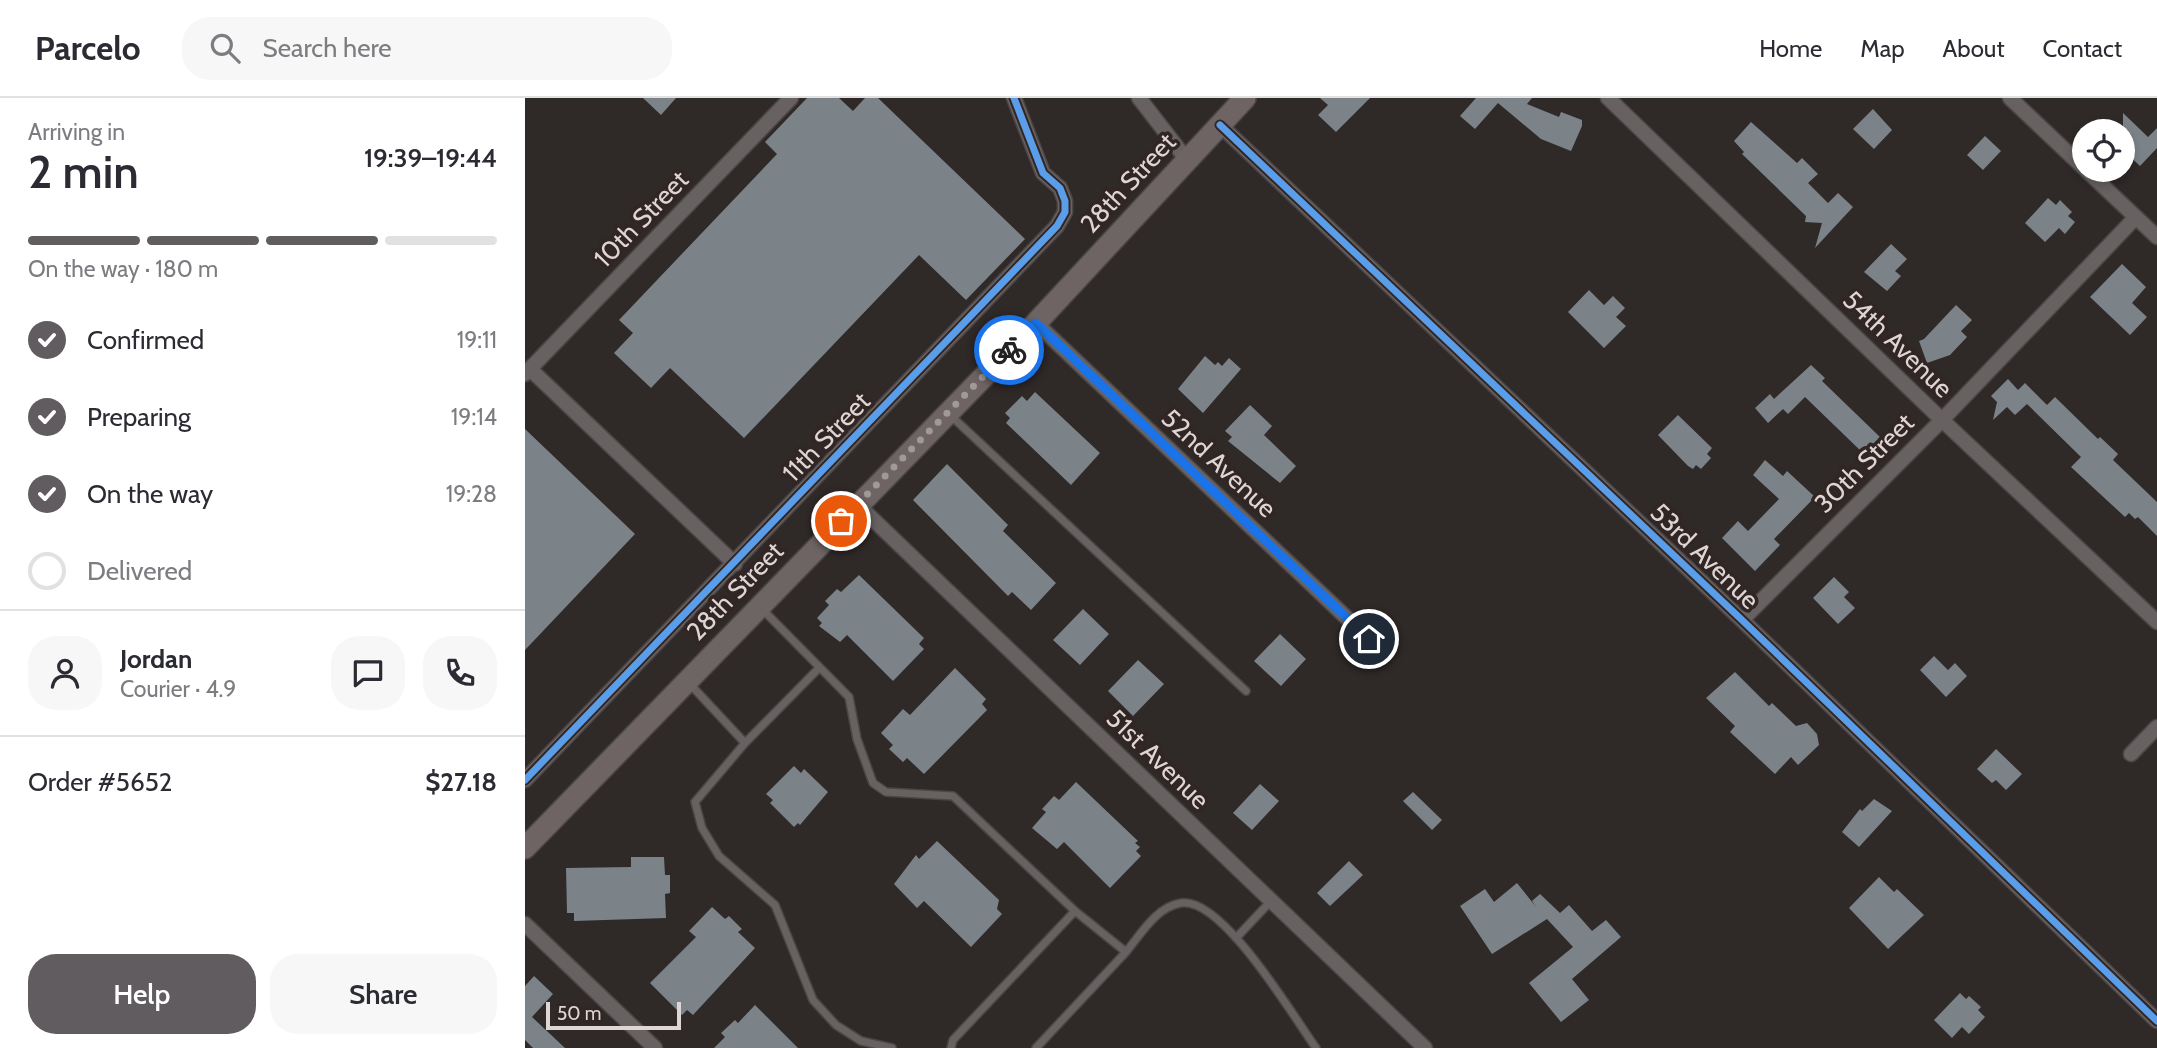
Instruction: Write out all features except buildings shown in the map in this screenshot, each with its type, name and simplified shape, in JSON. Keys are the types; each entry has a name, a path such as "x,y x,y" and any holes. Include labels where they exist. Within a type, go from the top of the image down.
{"main road":[{"name":"28th Street","path":"525,848 1036,323 1245,98"}],"street":[{"name":"10th Street","path":"527,372 791,98"},
{"name":"11th Street","path":"525,780 1057,226 1065,212 1065,201 1060,188 1043,173 1014,98"},
{"path":"1139,98 1187,160"},
{"name":"54th Avenue","path":"1608,98 1942,420 2157,622"},
{"path":"2010,98 2072,157"},
{"name":"53rd Avenue","path":"1220,125 1742,620 2157,1021"},
{"path":"2099,182 2157,236"},
{"name":"30th Street","path":"1742,620 1942,420 2136,216"},
{"name":"52nd Avenue","path":"1036,323 1369,639"},
{"path":"527,372 735,564"},
{"name":"51st Avenue","path":"857,504 1425,1048"},
{"path":"2131,754 2157,727"},
{"path":"525,924 655,1048"}],"lane":[{"path":"947,412 1246,691"},
{"path":"759,606 849,697 857,739 873,783 886,792 953,796 1075,911 1126,952"},
{"path":"819,668 745,743 695,802 702,828 719,856 775,905 813,1000 836,1025 861,1041 892,1048"},
{"path":"687,681 745,743"},
{"path":"1237,938 1271,901"},
{"path":"1036,1048 1163,909 1183,902 1205,908 1248,949 1315,1048"},
{"path":"951,1048 953,1040 1075,911"}],"cycle path":[{"path":"525,780 1057,226 1065,212 1065,201 1060,188 1043,173 1014,98"},
{"path":"1220,125 1742,620 2157,1021"}],"way so far":[{"path":"841,521 1009,350"}],"route":[{"path":"1009,350 1036,323 1369,639"}]}
